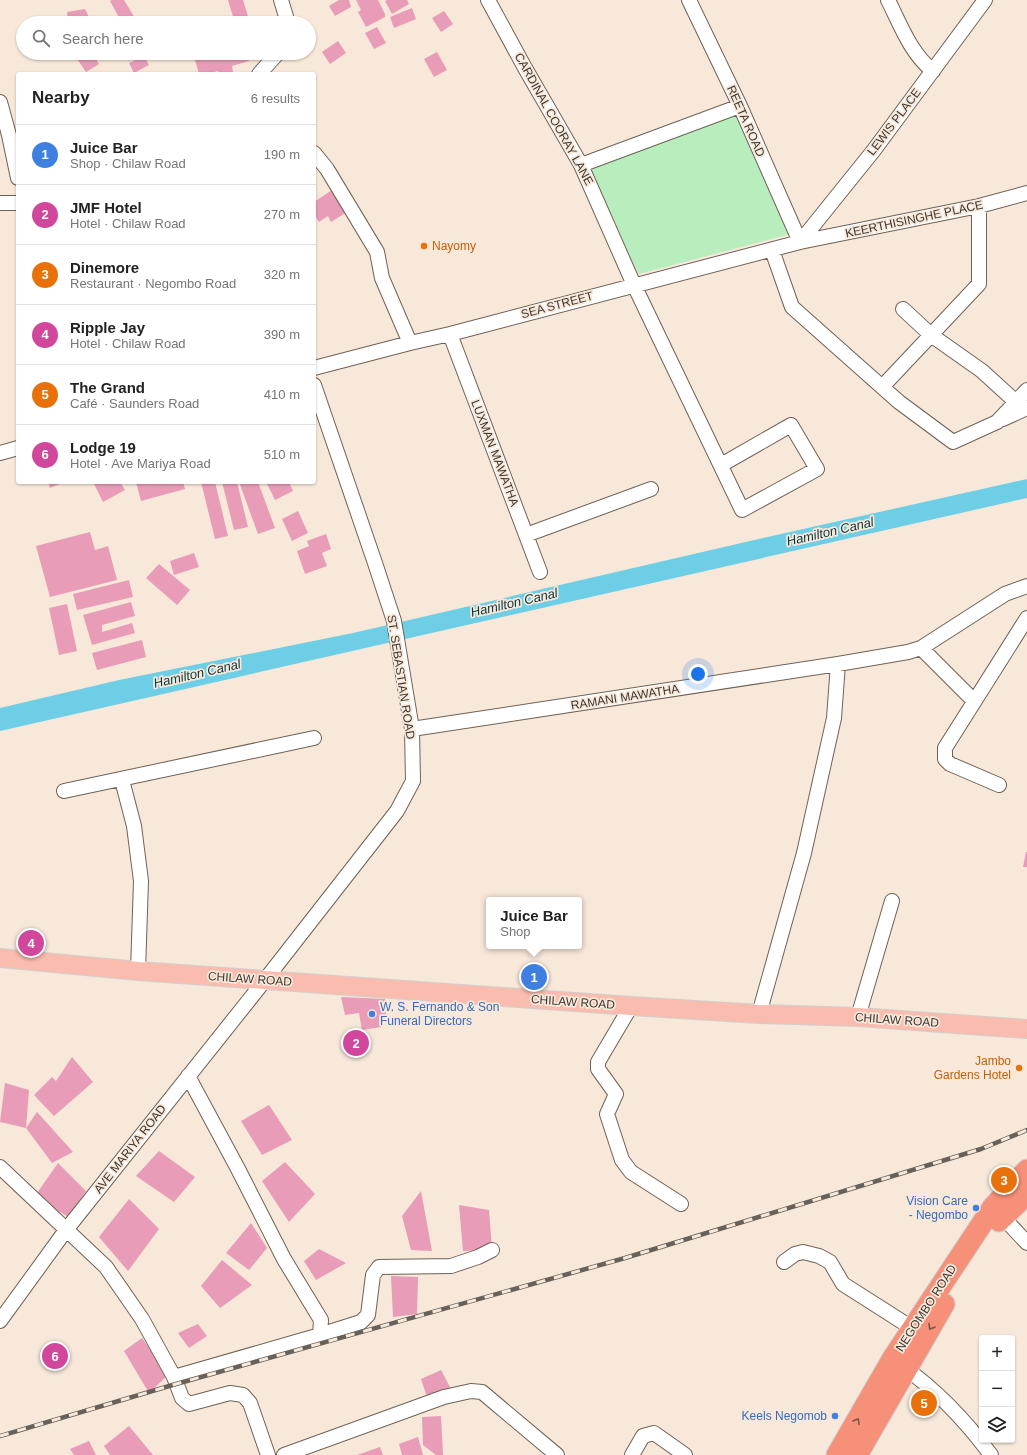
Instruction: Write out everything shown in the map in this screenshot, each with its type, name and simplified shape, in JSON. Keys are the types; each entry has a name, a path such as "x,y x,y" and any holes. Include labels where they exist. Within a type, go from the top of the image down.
{"highway":[{"name":"NEGOMBO ROAD","path":"857,1455 900,1364 912,1328 998,1212 1027,1170"},
{"name":"NEGOMBO ROAD","path":"838,1455 988,1235 998,1212 1027,1194"}],"main road":[{"name":"CHILAW ROAD","path":"0,958 265,980 630,1006 759,1014 858,1017 1027,1029"}],"street":[{"path":"281,0 286,16"},
{"name":"CARDINAL COORAY LANE","path":"488,0 581,165 634,285 742,510 817,469 791,425 721,465"},
{"name":"REETA ROAD","path":"689,0 740,106 800,242"},
{"path":"888,0 901,27 916,52 933,71"},
{"name":"LEWIS PLACE","path":"800,242 874,150 985,0"},
{"path":"261,72 272,60"},
{"path":"0,102 10,135 16,167"},
{"path":"581,165 740,106"},
{"path":"316,155 327,169 376,252 382,278 410,343"},
{"name":"KEERTHISINGHE PLACE","path":"800,242 979,206 1027,193"},
{"path":"0,203 16,203"},
{"path":"882,387 979,284 979,206"},
{"name":"SEA STREET","path":"316,367 450,334 800,242"},
{"path":"772,250 792,307 899,402 953,442 997,422 1021,405 1027,390"},
{"path":"903,309 931,335 982,371 1021,405"},
{"name":"LUXMAN MAWATHA","path":"450,334 540,572"},
{"name":"ST. SEBASTIAN ROAD","path":"265,980 397,811 413,781 412,729 394,621 316,390"},
{"path":"0,453 16,449"},
{"path":"526,535 651,489"},
{"name":"RAMANI MAWATHA","path":"412,729 908,652 921,648 1005,594 1027,586"},
{"path":"999,785 950,764 945,759 945,748 1027,618"},
{"path":"921,648 974,701"},
{"path":"759,1014 802,861 809,830 834,718 838,664"},
{"path":"64,791 122,780 314,738"},
{"path":"122,780 134,826 141,881 138,970"},
{"path":"858,1017 892,901"},
{"name":"AVE MARIYA ROAD","path":"0,1321 5,1304 66,1230 265,980"},
{"path":"630,1006 598,1062 598,1069 616,1094 607,1114 622,1160 631,1172 681,1204"},
{"path":"188,1076 284,1259 321,1320 320,1335"},
{"path":"0,1167 106,1267 142,1319 174,1377 182,1398 189,1404 230,1393 243,1395 250,1404 268,1455"},
{"path":"998,1212 1027,1242"},
{"path":"174,1377 361,1322 368,1315 373,1275 379,1267 450,1266 478,1257 492,1250"},
{"path":"784,1262 795,1254 803,1252 819,1256 830,1262 843,1284 912,1328"},
{"path":"900,1364 943,1401 978,1437 991,1455"},
{"path":"284,1455 444,1397 471,1391 482,1392 557,1455"},
{"path":"632,1455 643,1436 654,1433 685,1455"}],"green space":[{"path":"737,111 790,234 639,274 636,269 631,267 589,165"}],"water":[{"name":"Hamilton Canal","path":"1027,479 1027,498 0,731 0,708 119,680 353,633 772,536"}],"building":[{"path":"124,0 134,16 118,16 110,1"},
{"path":"228,0 243,0 248,16 233,16"},
{"path":"339,0 349,0 351,7 335,16 329,6"},
{"path":"356,0 378,0 385,17 366,27 358,12 361,10"},
{"path":"407,0 409,4 392,14 385,1"},
{"path":"412,8 416,19 394,28 390,17"},
{"path":"85,9 88,16 67,16 67,12"},
{"path":"444,11 453,24 441,32 432,18"},
{"path":"377,27 386,43 374,49 365,33"},
{"path":"338,41 346,53 330,64 322,52"},
{"path":"437,52 447,70 434,77 424,59"},
{"path":"78,60 96,60 99,64 86,72"},
{"path":"135,60 146,60 149,65 134,72 129,63"},
{"path":"195,60 249,61 232,66 233,72 198,72"},
{"path":"335,188 350,210 331,222 328,216 319,222 316,217 316,201"},
{"path":"49,484 59,484 50,488"},
{"path":"94,484 121,484 125,490 103,502"},
{"path":"137,484 184,484 185,489 141,501"},
{"path":"201,484 215,484 228,536 215,539"},
{"path":"222,484 237,484 248,527 234,530"},
{"path":"240,484 259,484 275,528 258,534"},
{"path":"267,484 290,484 293,491 275,500"},
{"path":"298,511 308,533 292,541 282,519"},
{"path":"90,532 95,550 108,546 117,580 50,597 36,546"},
{"path":"326,534 331,549 322,553 327,566 305,574 297,551 309,546 307,541"},
{"path":"194,553 199,567 174,575 170,561"},
{"path":"159,564 190,590 177,605 146,578"},
{"path":"129,580 133,597 77,610 73,594"},
{"path":"131,602 135,616 102,625 102,632 132,623 135,633 92,645 83,615"},
{"path":"67,604 77,651 59,655 49,608"},
{"path":"142,640 146,657 97,670 92,653"},
{"path":"1026,852 1027,867 1023,867"},
{"name":"W. S. Fernando & Son Funeral Directors","path":"341,997 385,999 386,1017 380,1017 381,1027 362,1030 359,1013 345,1015"},
{"path":"72,1057 93,1082 54,1116 34,1095 52,1077 56,1081"},
{"path":"5,1083 29,1090 26,1128 0,1122"},
{"path":"269,1105 292,1140 262,1155 241,1121"},
{"path":"37,1112 73,1152 52,1163 26,1128"},
{"path":"159,1151 195,1177 174,1202 136,1176"},
{"path":"285,1162 315,1194 289,1222 262,1181"},
{"path":"58,1163 86,1191 68,1217 35,1196"},
{"path":"421,1191 432,1251 411,1250 402,1216"},
{"path":"129,1199 159,1229 128,1271 99,1237"},
{"path":"459,1205 489,1210 492,1250 463,1251"},
{"path":"251,1223 267,1248 249,1270 226,1253"},
{"path":"319,1249 346,1263 316,1280 304,1261"},
{"path":"222,1260 252,1285 220,1308 201,1286"},
{"path":"391,1276 418,1277 417,1314 393,1317"},
{"path":"198,1324 207,1336 189,1348 178,1333"},
{"path":"142,1338 168,1375 149,1393 124,1351"},
{"path":"441,1370 451,1389 427,1397 421,1379"},
{"path":"441,1416 443,1455 436,1455 423,1445 422,1417"},
{"path":"129,1426 153,1455 110,1455 104,1446"},
{"path":"418,1437 423,1455 402,1455 399,1444"},
{"path":"89,1441 96,1455 74,1455 70,1449"},
{"path":"380,1447 383,1455 357,1455"}],"railway":[{"path":"0,1436 176,1384 625,1258 981,1149 1027,1130"}],"place":[{"name":"Nayomy","path":"424,246"},
{"name":"Ripple Jay","path":"31,943"},
{"name":"Juice Bar","path":"534,977"},
{"name":"W. S. Fernando & Son Funeral Directors","path":"372,1014"},
{"name":"JMF Hotel","path":"356,1043"},
{"name":"Jambo Gardens Hotel","path":"1019,1068"},
{"name":"Dinemore","path":"1004,1180"},
{"name":"Vision Care - Negombo","path":"976,1208"},
{"name":"Lodge 19","path":"55,1356"},
{"name":"The Grand","path":"924,1403"},
{"name":"Keels Negomob","path":"835,1416"}]}
